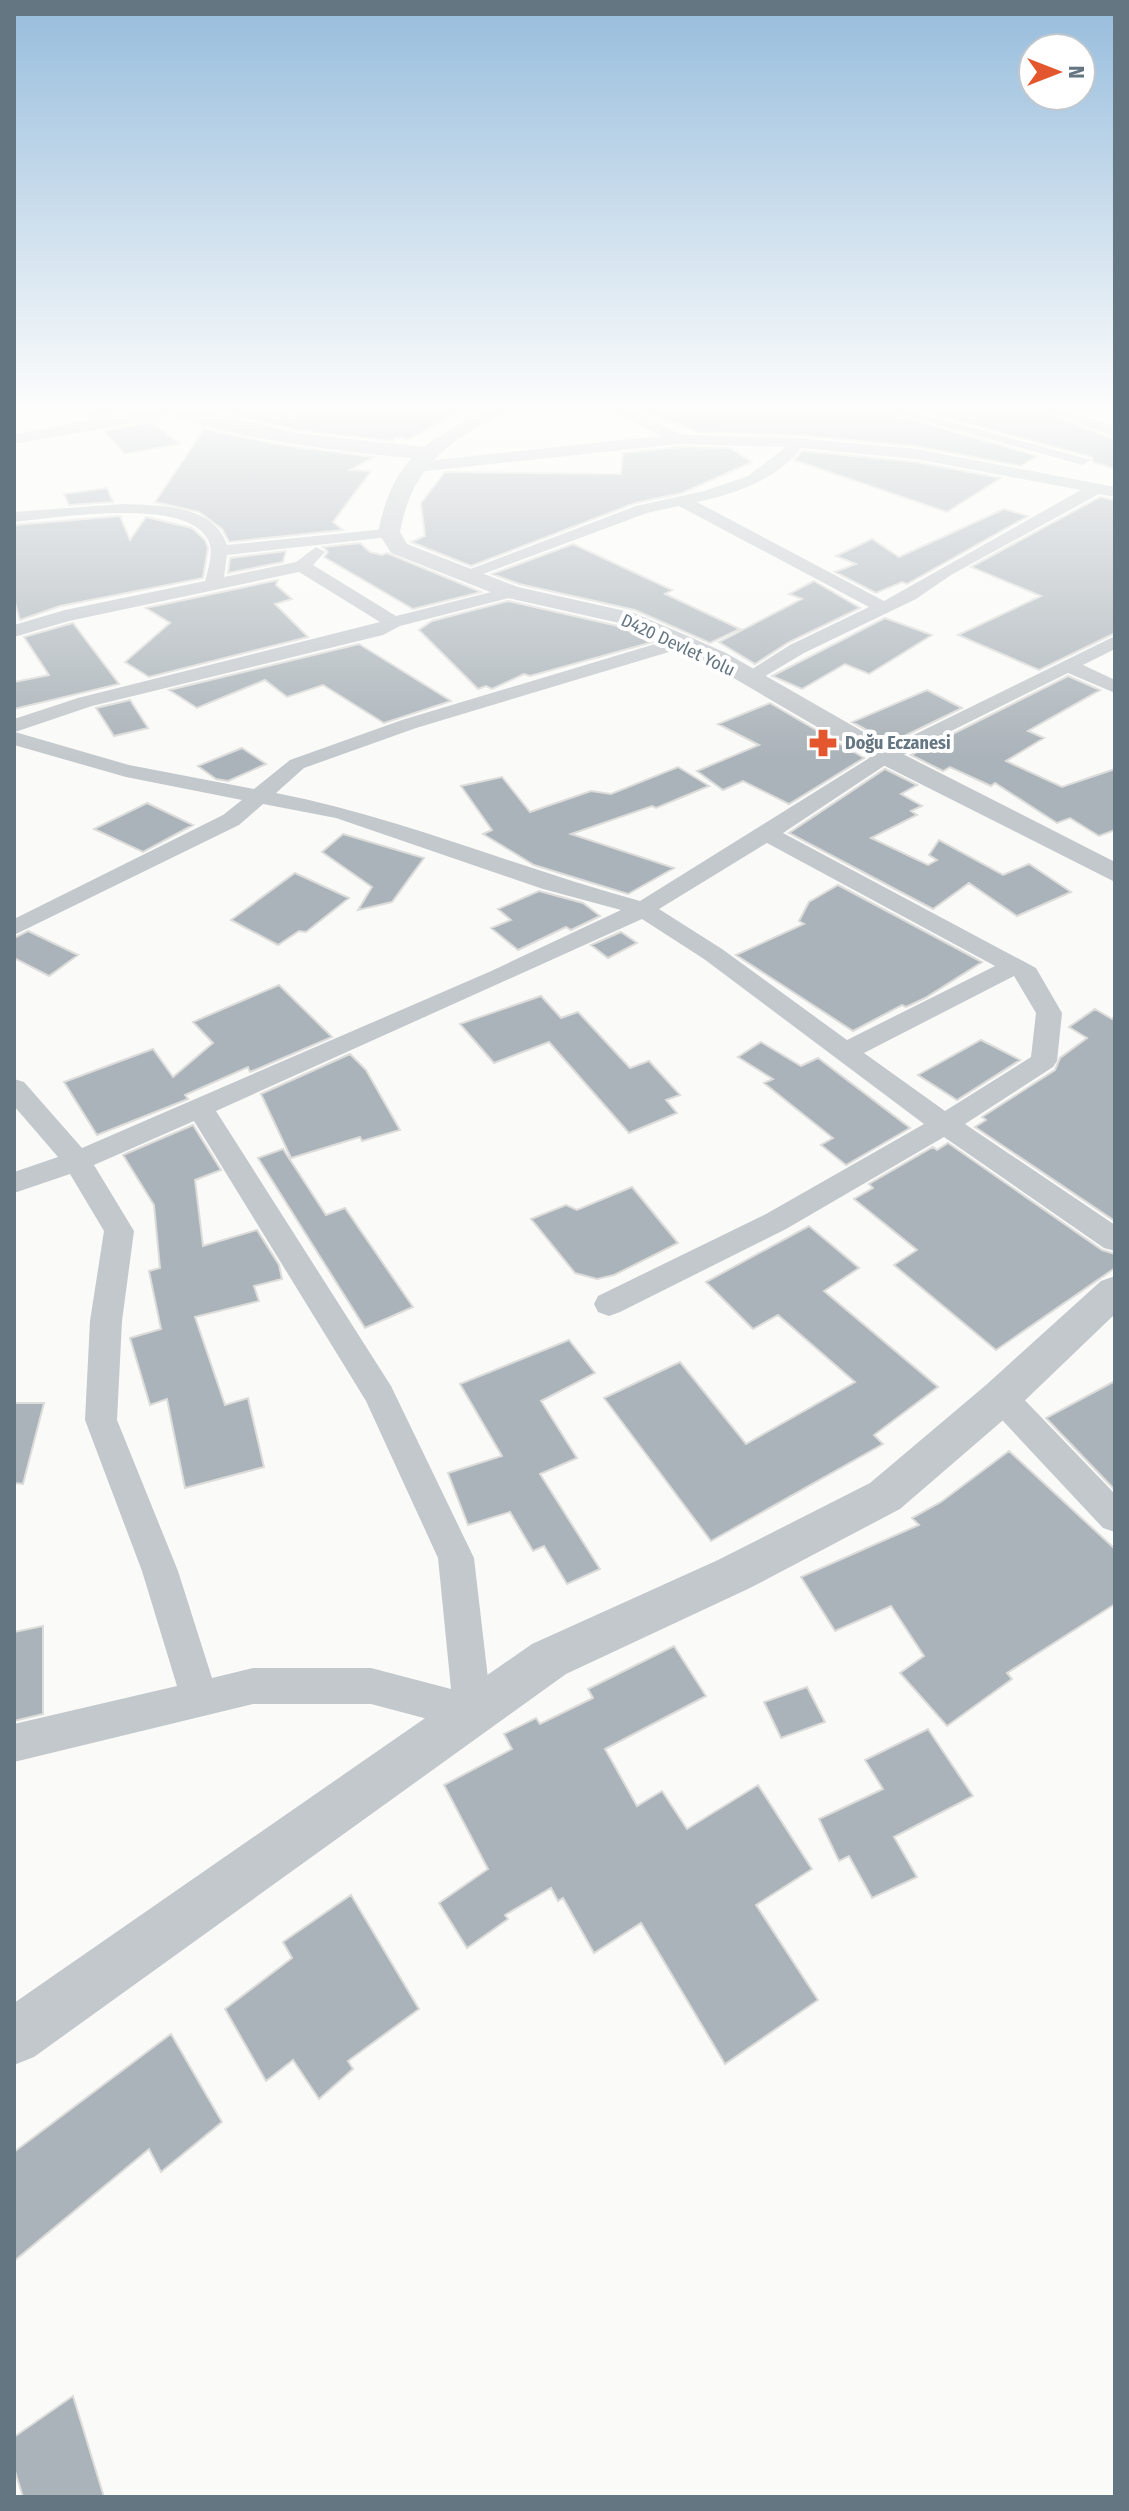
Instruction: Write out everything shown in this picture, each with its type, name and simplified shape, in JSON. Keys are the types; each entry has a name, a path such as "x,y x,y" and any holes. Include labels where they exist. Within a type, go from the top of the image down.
{"street":[{"path":"200,524 214,533 220,551 213,584"},
{"path":"220,551 389,532 391,524"},
{"path":"469,573 601,524"},
{"path":"726,524 882,607"},
{"path":"750,679 797,649 910,595 945,571 1039,524"},
{"name":"D420 Devlet Yolu","path":"389,532 399,548 511,592 626,618 682,642 886,756 1115,873"},
{"path":"14,631 65,616 302,566 328,539"},
{"path":"302,566 393,622"},
{"path":"14,726 85,702 376,631 393,622 511,592"},
{"path":"14,928 231,820 297,764 438,715 682,642"},
{"path":"14,1183 77,1161 498,977 643,909 767,834 886,756 1071,667 1115,642"},
{"path":"1071,667 1115,687"},
{"path":"14,738 126,771 341,812 551,884 643,909 713,954 843,1053 945,1125 1115,1240"},
{"path":"609,1304 670,1277 945,1125 1044,1061 1049,1013 1027,973 767,834"},
{"path":"843,1053 1015,966"},
{"path":"14,1088 77,1161 119,1231 106,1321 101,1420 160,1571 200,1699"},
{"path":"199,1107 379,1395 456,1558 473,1713"},
{"path":"14,2037 549,1659 734,1574 885,1496 1001,1397 1115,1291"},
{"path":"1001,1397 1115,1517"},
{"path":"14,1743 253,1686 371,1686 473,1713"}],"building":[{"path":"123,524 130,540 141,524 176,524 192,528 205,540 208,548 203,578 60,606 20,620 14,599 14,525"},
{"path":"215,524 336,524 343,530 229,542"},
{"path":"424,524 580,524 471,566 411,542 425,536"},
{"path":"971,524 1013,524 907,584 902,582 876,593 835,572 856,564 836,556 872,539 899,557"},
{"path":"1050,524 1115,524 1115,633 1039,670 958,635 1041,596 971,567"},
{"path":"360,543 370,552 387,553 481,592 413,609 324,557 328,552 323,547"},
{"path":"573,544 672,590 665,594 740,629 710,643 635,610 519,584 492,574"},
{"path":"286,551 283,562 228,573 230,558"},
{"path":"278,580 276,585 292,599 275,604 308,637 149,677 125,662 170,623 146,608"},
{"path":"814,581 860,608 789,642 755,664 719,642 802,599 789,594"},
{"path":"508,601 618,626 653,642 530,676 524,674 492,689 486,686 478,689 419,630 432,621"},
{"path":"885,618 932,635 869,674 845,664 802,689 772,676"},
{"path":"73,623 119,684 14,709 14,682 49,675 24,637"},
{"path":"359,644 451,701 384,723 323,685 287,697 265,680 197,708 169,690"},
{"path":"1068,676 1100,690 1028,731 1044,738 1006,761 1062,787 1115,769 1115,830 1099,836 1070,818 1057,823 995,783 991,786 950,767 943,771 911,755"},
{"path":"927,690 962,708 890,743 852,722"},
{"path":"130,700 148,728 114,736 96,708"},
{"path":"770,703 864,758 789,804 743,781 723,790 697,771 759,745 718,724"},
{"path":"242,748 266,764 228,781 216,779 198,766"},
{"path":"678,767 709,786 656,808 652,806 571,834 674,868 628,894 534,865 483,834 492,830 461,786 502,777 530,812 591,791 611,794"},
{"path":"885,769 917,785 901,794 922,806 911,811 917,815 871,838 928,865 937,860 929,855 939,840 1003,875 1029,864 1071,892 1017,916 969,883 933,909 789,833"},
{"path":"147,803 193,825 143,852 94,829"},
{"path":"343,834 424,858 392,902 358,910 372,887 322,852"},
{"path":"295,873 349,898 306,932 299,931 278,945 231,920"},
{"path":"838,885 982,962 925,998 906,1007 902,1005 853,1031 736,955 804,924 799,921 809,902"},
{"path":"539,891 583,903 600,916 571,930 566,927 518,950 491,928 511,920 498,909"},
{"path":"28,931 78,955 49,976 14,958 14,938"},
{"path":"621,932 637,943 608,958 591,945"},
{"path":"279,985 332,1037 250,1072 248,1067 185,1095 188,1099 97,1135 64,1082 153,1049 173,1077 213,1043 193,1022"},
{"path":"541,996 561,1018 578,1012 630,1068 649,1061 680,1095 666,1100 677,1113 629,1133 549,1042 494,1063 460,1024"},
{"path":"1095,1009 1112,1019 1115,1016 1115,1221 975,1127 986,1120 982,1117 1055,1070 1060,1058 1087,1038 1069,1027"},
{"path":"981,1040 1020,1060 957,1100 918,1075"},
{"path":"761,1042 801,1066 818,1058 910,1128 846,1165 821,1145 833,1138 764,1083 773,1079 738,1057"},
{"path":"350,1054 366,1070 400,1130 362,1141 360,1137 291,1158 261,1094"},
{"path":"193,1125 221,1170 195,1180 203,1246 257,1230 279,1265 282,1279 254,1286 259,1301 195,1317 225,1405 248,1398 264,1467 185,1488 167,1399 150,1405 130,1338 161,1329 149,1271 160,1268 154,1205 123,1155"},
{"path":"948,1143 1102,1250 1115,1254 1115,1268 996,1350 894,1265 917,1250 854,1199 873,1188 869,1184 933,1147 937,1150"},
{"path":"283,1149 326,1215 345,1208 413,1307 365,1328 258,1158"},
{"path":"632,1187 678,1243 614,1275 597,1279 575,1273 531,1219 566,1205 577,1210"},
{"path":"809,1226 859,1268 824,1291 938,1387 874,1435 883,1444 711,1541 604,1398 680,1362 746,1444 855,1382 778,1315 753,1329 706,1282"},
{"path":"569,1340 595,1373 541,1401 577,1458 540,1474 600,1569 567,1584 544,1546 533,1551 510,1512 468,1525 448,1473 502,1456 460,1384"},
{"path":"1115,1381 1115,1490 1046,1418"},
{"path":"14,1403 44,1403 23,1484 14,1483"},
{"path":"1009,1451 1115,1549 1115,1604 1007,1673 1012,1679 947,1726 900,1673 924,1656 891,1606 835,1631 801,1577 919,1525 912,1518 941,1502"},
{"path":"43,1626 43,1714 14,1721 14,1632"},
{"path":"674,1646 706,1696 605,1749 637,1806 662,1791 687,1829 758,1785 812,1869 756,1905 818,2000 725,2064 641,1923 594,1953 563,1898 558,1901 551,1888 505,1915 508,1919 467,1948 439,1903 488,1869 444,1785 512,1749 504,1734 536,1718 540,1724 593,1698 588,1689"},
{"path":"807,1687 825,1722 781,1738 764,1702"},
{"path":"928,1729 973,1796 894,1837 917,1877 872,1898 849,1856 839,1861 819,1819 883,1789 865,1760"},
{"path":"351,1895 419,2009 348,2061 353,2069 319,2099 293,2060 266,2081 225,2009 292,1958 283,1942"},
{"path":"171,2034 222,2122 161,2172 149,2149 14,2261 14,2152"},
{"path":"73,2396 104,2497 23,2497 14,2468 14,2437"}],"place":[{"name":"Doğu Eczanesi","path":"823,743"}]}
